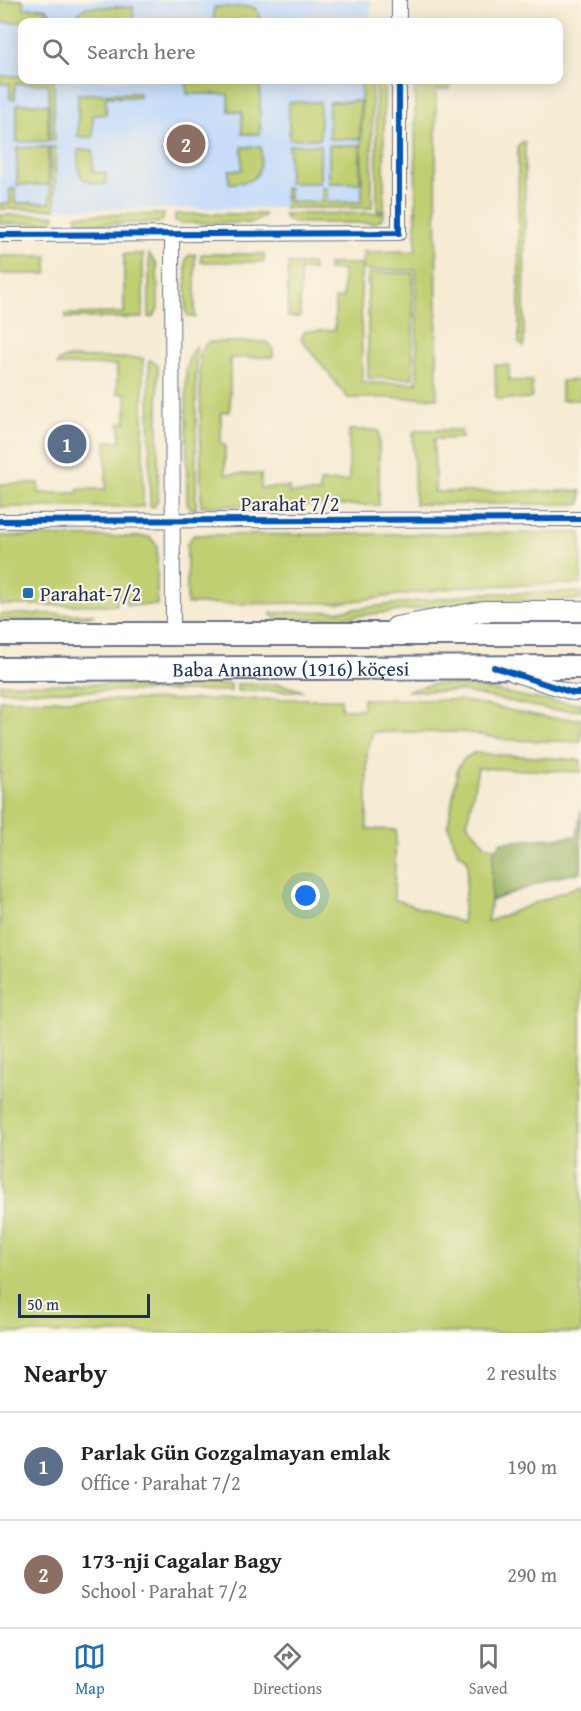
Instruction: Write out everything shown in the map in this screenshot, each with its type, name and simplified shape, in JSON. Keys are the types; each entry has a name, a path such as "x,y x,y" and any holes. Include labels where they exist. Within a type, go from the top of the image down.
{"main road":[{"name":"Baba Annanow (1916) köçesi","path":"0,634 581,634"},
{"name":"Baba Annanow (1916) köçesi","path":"0,669 581,667"}],"street":[{"path":"399,0 399,18"},
{"path":"0,235 399,233 399,84"},
{"path":"172,235 173,634"},
{"name":"Parahat 7/2","path":"0,521 581,519"},
{"path":"355,634 484,612 581,611"},
{"path":"494,668 573,693 581,693"}],"shaded area":[{"path":"0,0 371,0 371,18 18,18 18,84 372,84 372,208 0,209"}],"green space":[{"path":"0,0 23,0 24,8 45,8 51,15 51,18 18,18 18,22 0,22"},
{"path":"86,7 133,7 133,18 78,18 78,14"},
{"path":"214,7 253,7 259,13 260,18 214,18"},
{"path":"0,76 18,76 18,84 15,84 15,99 10,99 10,84 0,84"},
{"path":"49,84 54,84 54,141 50,141"},
{"path":"187,84 260,84 260,134 242,134 242,112 229,111 228,94 187,94"},
{"path":"361,84 372,84 372,208 285,208 285,188 289,188 289,202 322,202 322,188 327,188 327,202 362,202"},
{"path":"376,84 384,84 384,211 377,211"},
{"path":"415,84 450,84 450,89 436,90 437,398 348,398 301,339 304,332 335,330 335,299 343,298 343,270 328,270 328,264 361,264 362,383 417,383 416,270 363,270 363,252 416,251"},
{"path":"139,93 140,97 106,97 106,114 93,115 93,137 78,137 78,94"},
{"path":"360,101 360,139 329,139 329,102"},
{"path":"289,102 320,102 320,139 289,139"},
{"path":"17,104 48,104 48,141 17,142"},
{"path":"525,142 524,347 519,343 518,146"},
{"path":"289,145 320,145 320,183 289,183"},
{"path":"329,145 360,145 360,183 329,183"},
{"path":"48,147 48,185 17,185 17,148"},
{"path":"50,147 55,147 55,209 0,209 0,204 10,203 10,189 15,189 15,203 50,203"},
{"path":"242,147 261,147 259,171 256,176 247,181 229,183 229,170 242,170"},
{"path":"78,150 93,150 93,172 106,173 106,184 85,180 79,172"},
{"path":"384,213 383,218 375,223 293,223 283,214"},
{"path":"164,214 163,220 158,223 85,224 78,220 76,215"},
{"path":"175,214 264,214 264,216 254,223 181,223 175,221"},
{"path":"0,215 55,215 54,219 48,223 0,224"},
{"path":"124,254 143,254 143,318 66,318 66,314 124,313"},
{"path":"149,254 157,265 158,309 154,316 149,318"},
{"path":"195,254 195,318 188,316 186,311 186,260 188,256"},
{"path":"201,254 264,254 264,262 201,262"},
{"path":"0,256 47,256 47,274 0,274"},
{"path":"288,264 312,264 313,270 300,270 300,317 288,317"},
{"path":"368,273 413,273 413,378 368,378"},
{"path":"209,342 267,342 273,348 273,357 230,358 230,412 221,412 221,444 225,445 225,474 261,474 261,488 289,487 289,493 320,493 320,482 349,481 349,430 376,430 379,431 379,505 201,506 200,352"},
{"path":"196,346 196,510 190,508 187,503 186,371 190,354"},
{"path":"65,358 143,358 143,507 0,507 0,484 39,483 39,493 77,493 78,489 106,489 106,441 120,441 120,423 126,422 126,394 117,393 117,365 57,365"},
{"path":"149,360 156,363 158,368 158,499 154,507 150,507"},
{"path":"495,365 509,365 509,381 532,381 532,397 529,399 496,399"},
{"path":"581,380 581,400 561,400 561,381"},
{"path":"416,430 461,430 462,438 434,439 435,492 581,491 581,504 415,504 413,434"},
{"path":"581,533 581,584 469,586 338,603 187,604 187,543 194,535"},
{"path":"0,536 150,537 157,546 157,605 126,605 126,595 117,595 117,605 0,605"},
{"path":"581,592 581,600 484,601 339,618 277,620 271,615 271,613 338,611 483,593"},
{"path":"0,614 94,615 59,621 0,620"},
{"path":"0,684 231,684 231,691 0,691"},
{"path":"237,684 280,684 304,691 237,691"},
{"path":"433,684 470,686 544,700 581,703 581,710 551,710 460,691 406,691"},
{"path":"341,699 341,709 363,709 363,699 459,700 549,718 581,719 581,742 508,740 464,732 373,732 367,753 367,829 396,830 394,899 462,923 468,865 466,858 458,853 448,826 458,767 466,757 474,753 581,760 581,772 478,768 467,823 485,845 496,849 493,853 491,901 487,922 581,885 581,1333 0,1333 0,700"},
{"path":"581,809 581,872 550,879 491,901 493,853 501,842 577,836"}],"cycle path":[{"path":"0,235 399,233 399,84"},
{"path":"0,521 581,519"},
{"path":"494,667 573,693 581,693"}],"place":[{"name":"173-nji Cagalar Bagy","path":"186,144"},
{"name":"Parlak Gün Gozgalmayan emlak","path":"67,444"},
{"name":"Parahat-7/2","path":"28,593"}]}
